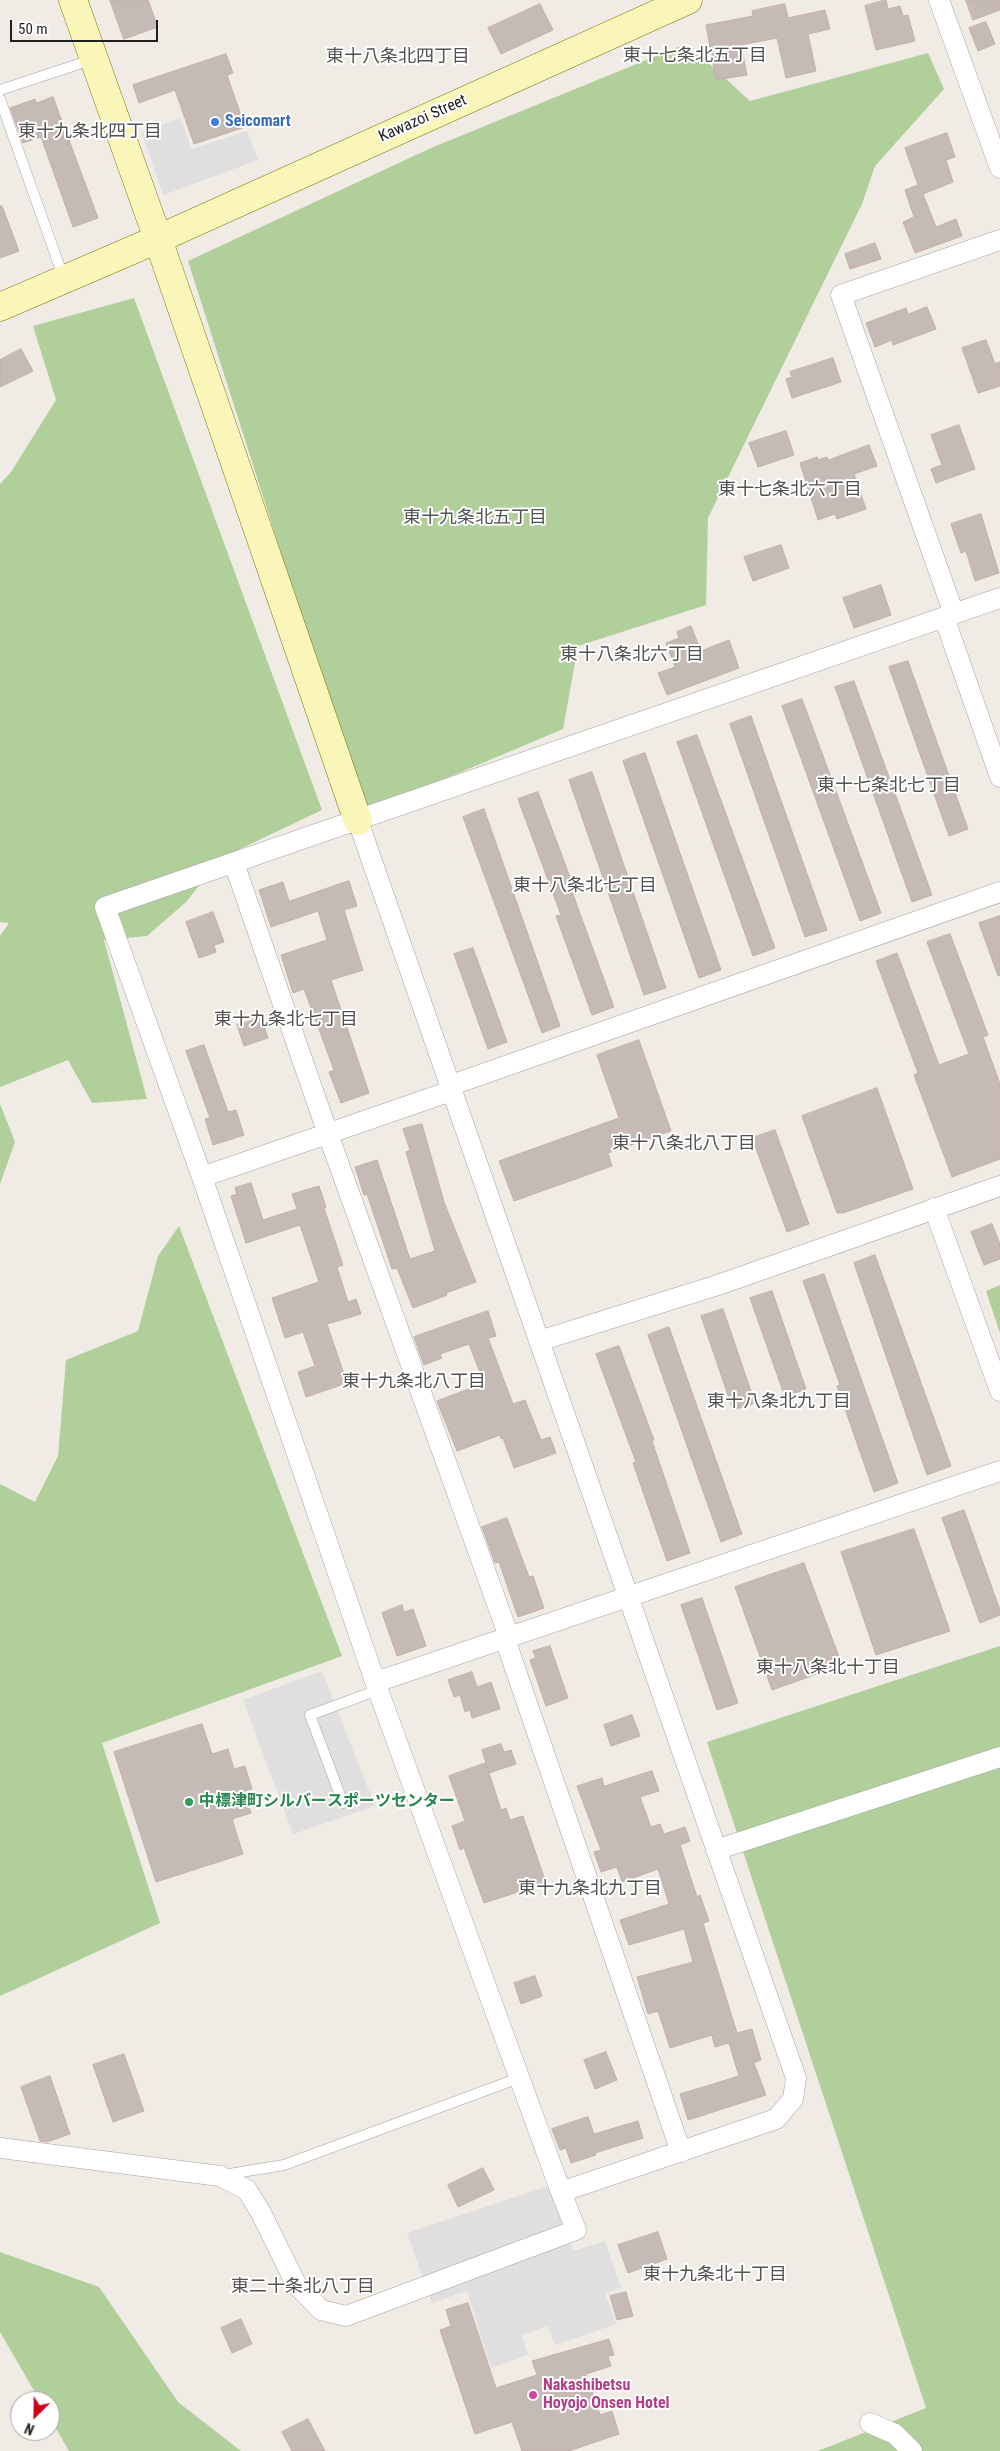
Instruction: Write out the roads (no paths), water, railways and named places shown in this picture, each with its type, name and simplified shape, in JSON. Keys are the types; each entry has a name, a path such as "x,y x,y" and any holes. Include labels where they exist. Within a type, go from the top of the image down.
{"street":[{"path":"73,0 158,239 450,1088 796,2078 793,2099 776,2119 561,2192"},
{"name":"Kawazoi Street","path":"0,308 158,239 688,0"},
{"path":"939,0 1000,168"},
{"path":"1000,240 841,295 949,616 1000,777"},
{"path":"0,2148 220,2176 247,2190 261,2213 296,2284 321,2310 346,2316 576,2230 377,1686 202,1177 105,907 1000,598"},
{"path":"234,863 507,1638 681,2152"},
{"path":"202,1177 328,1134 450,1088 1000,892"},
{"path":"539,1341 718,1285 1000,1186"},
{"path":"934,1208 1000,1390"},
{"path":"377,1686 629,1596 1000,1472"},
{"path":"716,1850 1000,1757"},
{"path":"870,2423 895,2434 912,2451"}],"lane":[{"path":"0,90 94,59"},
{"path":"0,99 64,280"},
{"path":"343,1803 310,1715 377,1686"},
{"path":"220,2176 284,2165 519,2078"}],"place":[{"name":"Seicomart","path":"215,122"},
{"name":"中標津町シルバースポーツセンター","path":"189,1802"},
{"name":"Nakashibetsu Hoyojo Onsen Hotel","path":"533,2395"}],"district":[{"name":"東十七条北五丁目","path":"695,56"},
{"name":"東十八条北四丁目","path":"398,57"},
{"name":"東十九条北四丁目","path":"90,132"},
{"name":"東十七条北六丁目","path":"790,490"},
{"name":"東十九条北五丁目","path":"475,518"},
{"name":"東十八条北六丁目","path":"632,655"},
{"name":"東十七条北七丁目","path":"889,786"},
{"name":"東十八条北七丁目","path":"585,886"},
{"name":"東十九条北七丁目","path":"286,1020"},
{"name":"東十八条北八丁目","path":"684,1144"},
{"name":"東十九条北八丁目","path":"414,1382"},
{"name":"東十八条北九丁目","path":"779,1402"},
{"name":"東十八条北十丁目","path":"828,1668"},
{"name":"東十九条北九丁目","path":"590,1889"},
{"name":"東十九条北十丁目","path":"715,2275"},
{"name":"東二十条北八丁目","path":"303,2287"}]}
